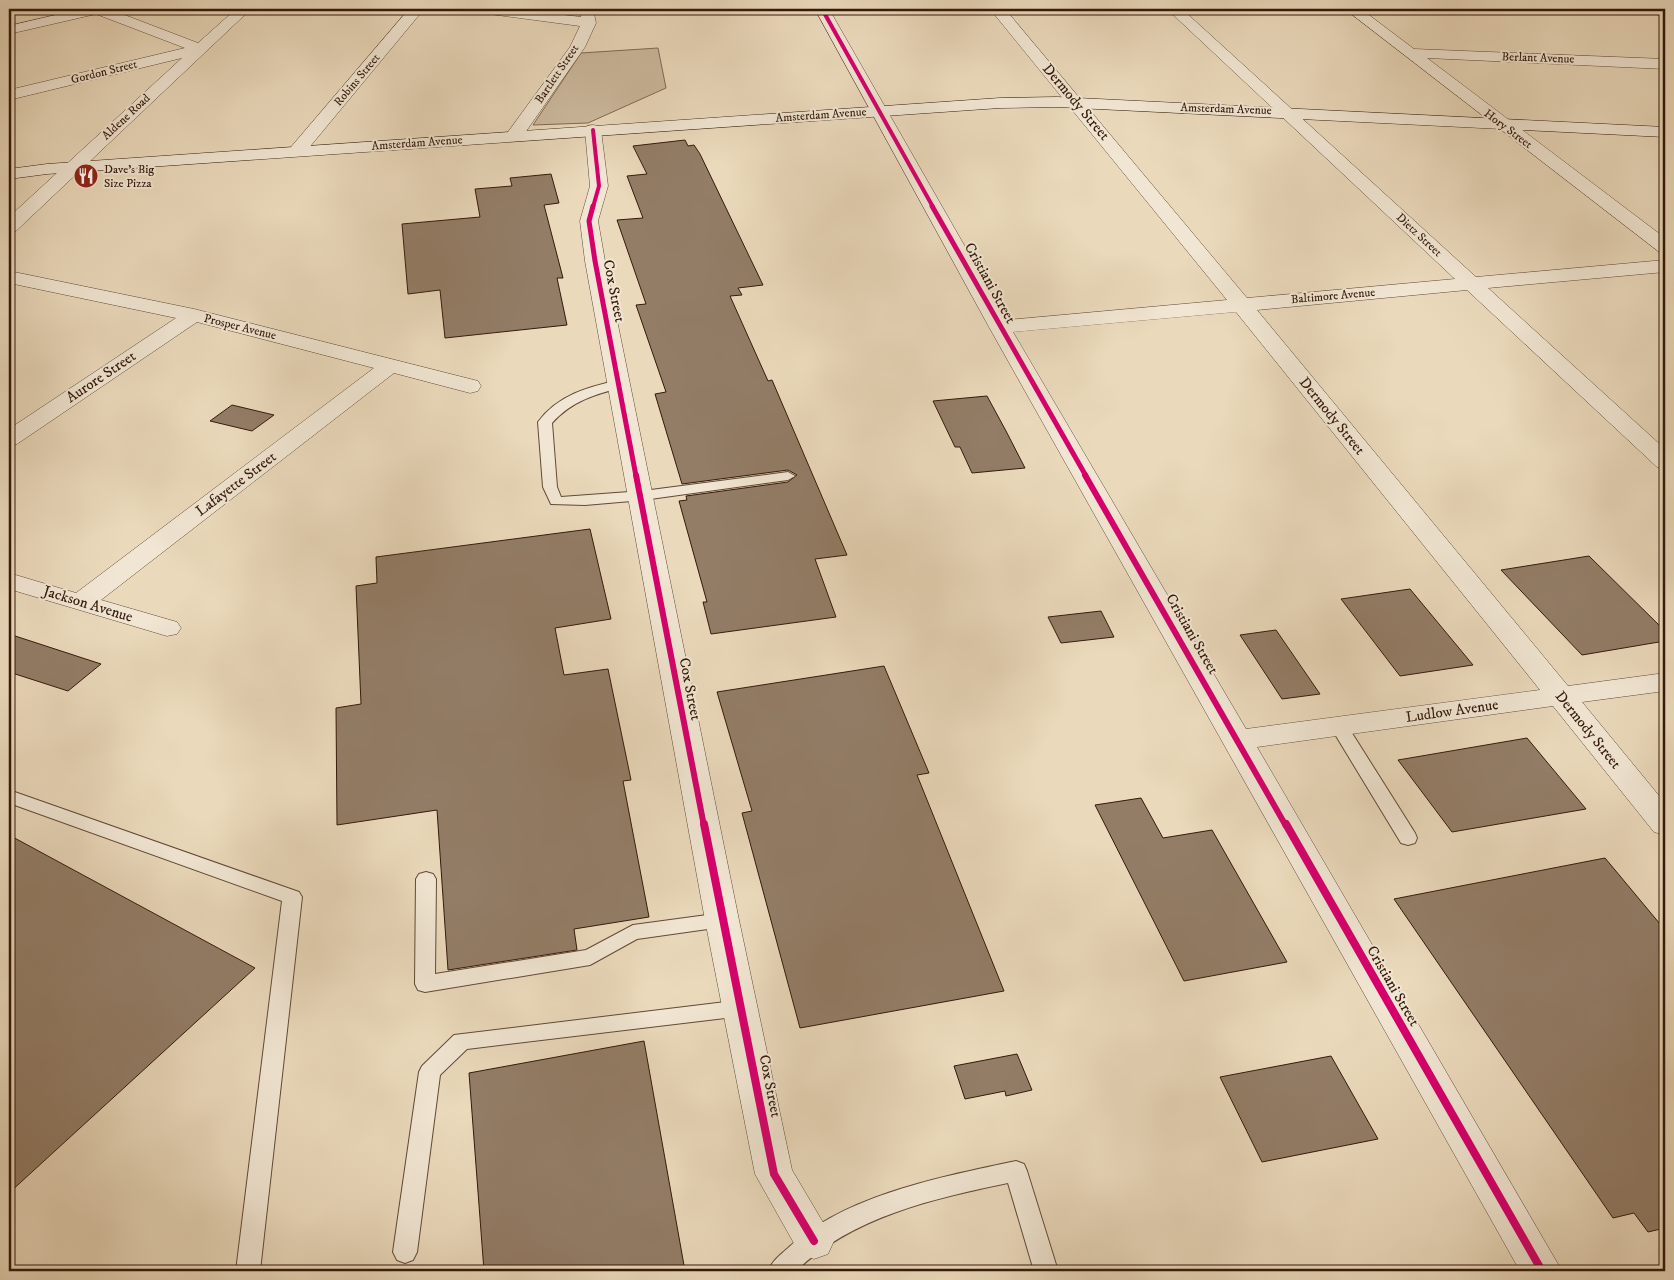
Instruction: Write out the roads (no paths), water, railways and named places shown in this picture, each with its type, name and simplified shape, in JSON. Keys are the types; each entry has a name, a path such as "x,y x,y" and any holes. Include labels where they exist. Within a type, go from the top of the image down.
{"street":[{"path":"9,30 97,9 200,49"},
{"name":"Aldene Road","path":"9,227 71,167 244,9"},
{"name":"Robins Street","path":"297,151 417,9"},
{"path":"482,9 588,16"},
{"name":"Cristiani Street","path":"822,9 1000,327 1239,740 1542,1271"},
{"name":"Dermody Street","path":"997,9 1077,103 1665,824"},
{"name":"Dietz Street","path":"1174,9 1665,462"},
{"name":"Hory Street","path":"1352,9 1665,247"},
{"path":"1626,9 1665,12"},
{"name":"Bartlett Street","path":"514,136 566,63 588,16"},
{"name":"Gordon Street","path":"9,95 200,49"},
{"name":"Berlant Avenue","path":"1410,53 1665,64"},
{"name":"Amsterdam Avenue","path":"9,174 71,167 1000,103 1077,103 1285,112 1665,132"},
{"name":"Cox Street","path":"593,130 598,186 589,221 722,920 742,1008 774,1174 814,1241"},
{"name":"Baltimore Avenue","path":"1000,327 1665,266"},
{"name":"Prosper Avenue","path":"9,277 194,315 470,386"},
{"name":"Aurore Street","path":"9,440 194,315"},
{"name":"Lafayette Street","path":"81,602 391,366"},
{"name":"Jackson Avenue","path":"9,580 167,628"},
{"name":"Ludlow Avenue","path":"1239,740 1665,682"}],"lane":[{"path":"619,384 582,392 556,409 545,422 550,487 556,501 590,501 641,496 788,476"},
{"path":"1340,726 1408,838"},
{"path":"9,796 292,897 248,1271"},
{"path":"426,879 424,984 590,957 633,932 722,920"},
{"path":"405,1252 430,1072 460,1041 742,1008"},
{"path":"780,1271 814,1241 876,1208 938,1188 1016,1171 1046,1271"}],"place":[{"name":"Dave's Big Size Pizza","path":"86,176"}]}
